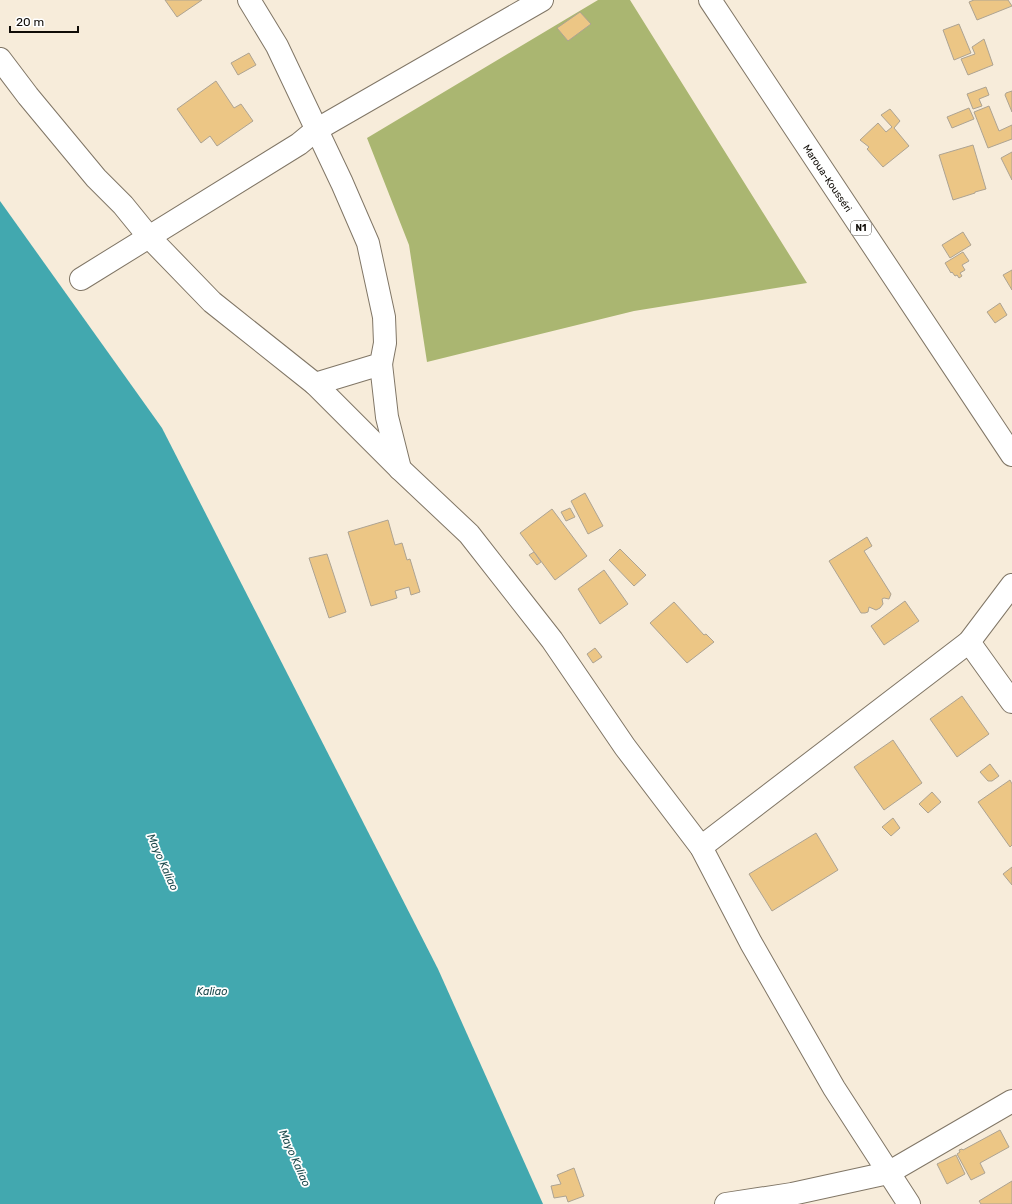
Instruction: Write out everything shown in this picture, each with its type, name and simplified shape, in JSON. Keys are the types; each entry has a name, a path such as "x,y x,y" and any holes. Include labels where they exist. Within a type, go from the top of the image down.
{"main road":[{"path":"249,0 277,46 342,183 368,243 384,317 385,343 381,364 387,417 400,469"},
{"path":"81,279 299,144 316,130 542,0"},
{"name":"Maroua-Kousséri","path":"710,0 1012,455"},
{"path":"0,59 28,96 96,178 123,206 149,237 212,302 315,384 400,469 469,534 552,640 625,747 701,847 759,957 834,1088 909,1204"},
{"path":"315,384 381,364"},
{"path":"701,847 969,642 1012,585"},
{"path":"969,642 1012,702"},
{"path":"726,1204 792,1194 888,1173 1012,1101"}],"green space":[{"path":"598,0 630,0 807,283 634,311 427,362 409,245 367,138"}],"water":[{"name":"Kaliao","path":"0,201 162,428 438,969 543,1204 0,1204"}],"building":[{"path":"165,0 202,0 177,17"},
{"path":"974,0 1008,0 1012,6 977,20 969,2"},
{"path":"580,12 591,24 568,41 557,28"},
{"path":"959,24 971,53 954,60 943,30"},
{"path":"984,39 993,65 968,75 961,59 975,54 972,47"},
{"path":"249,53 256,65 238,75 231,63"},
{"path":"216,81 234,108 241,104 253,121 217,146 210,136 201,143 177,109"},
{"path":"986,87 989,95 979,99 982,106 973,109 967,94"},
{"path":"1012,91 1012,112 1005,95 1006,93"},
{"path":"989,106 999,131 1012,125 1012,139 988,148 974,112"},
{"path":"969,108 974,119 952,128 947,117"},
{"path":"890,109 900,121 894,128 909,146 883,167 867,149 869,147 860,140 878,123 886,132 892,127 881,115"},
{"path":"973,145 986,189 953,200 939,155"},
{"path":"1012,152 1012,180 1001,158"},
{"path":"963,232 971,245 950,258 942,245"},
{"path":"963,252 969,261 962,265 965,270 960,273 962,276 959,278 957,275 955,276 952,272 951,273 945,263"},
{"path":"1012,270 1012,290 1003,275"},
{"path":"1000,303 1007,315 995,323 987,312"},
{"path":"585,493 603,526 588,534 571,501"},
{"path":"570,508 575,517 566,521 561,512"},
{"path":"552,509 587,556 555,580 520,533"},
{"path":"388,520 395,545 402,543 407,560 410,559 420,592 411,595 409,587 395,591 397,598 371,606 348,532"},
{"path":"867,537 872,546 864,551 891,594 889,599 882,599 883,604 880,608 876,610 869,607 868,612 861,613 829,561"},
{"path":"620,549 646,575 634,586 609,560"},
{"path":"534,552 541,562 537,565 529,555"},
{"path":"327,554 346,612 329,618 309,558"},
{"path":"604,570 628,604 600,624 578,589"},
{"path":"905,601 919,621 884,645 871,626"},
{"path":"674,602 704,635 706,634 714,642 687,663 650,623"},
{"path":"595,648 602,657 593,663 587,654"},
{"path":"962,696 989,734 957,757 930,719"},
{"path":"893,740 922,783 884,810 854,767"},
{"path":"990,764 999,776 992,781 988,781 980,772"},
{"path":"1010,780 1012,784 1012,845 1010,847 978,802"},
{"path":"932,792 941,802 928,813 919,804"},
{"path":"893,818 900,828 891,836 882,827"},
{"path":"816,833 838,870 772,911 749,874"},
{"path":"1012,867 1012,885 1003,874"},
{"path":"1000,1130 1009,1147 980,1163 985,1173 971,1180 957,1154 960,1152 959,1150 963,1150"},
{"path":"956,1155 965,1174 947,1184 937,1164"},
{"path":"574,1168 584,1196 568,1202 566,1196 554,1198 551,1186 561,1184 557,1175"},
{"path":"1012,1181 1012,1204 981,1204 979,1201"}],"water label":[{"name":"Mayo Kaliao","path":"163,862"},
{"name":"Mayo Kaliao","path":"295,1158"}]}
